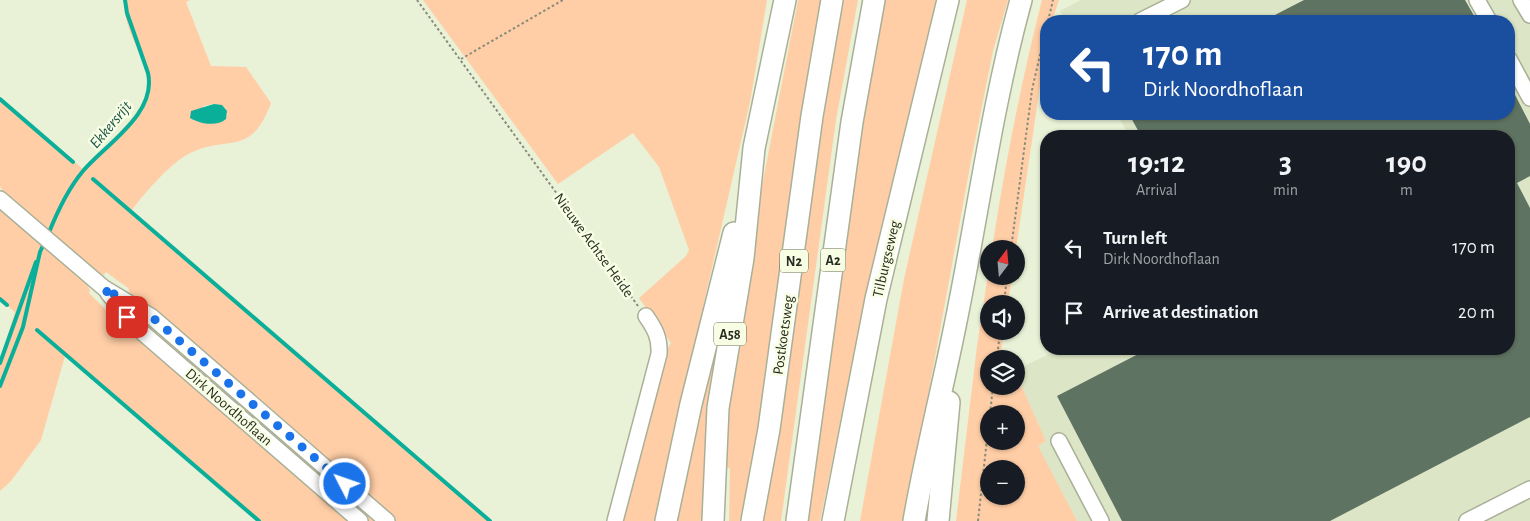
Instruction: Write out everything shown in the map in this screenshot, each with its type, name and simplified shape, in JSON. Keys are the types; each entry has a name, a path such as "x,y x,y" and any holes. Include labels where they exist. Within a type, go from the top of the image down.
{"highway":[{"name":"A58","path":"666,521 691,404 754,148 785,0"},
{"name":"Postkoetsweg","path":"752,521 771,420 812,116 832,0"},
{"name":"A2","path":"797,521 852,122 874,0"},
{"name":"Tilburgseweg","path":"835,521 876,299 948,0"},
{"path":"914,521 924,461 954,332 1006,54 1021,0"},
{"name":"A58","path":"713,521 718,408 743,258 754,148"},
{"path":"938,521 954,332"}],"street":[{"path":"1152,15 1182,0"},
{"path":"1521,0 1530,15"},
{"path":"1479,2 1486,15"},
{"path":"1515,70 1530,98"},
{"name":"Dirk Noordhoflaan","path":"0,199 104,288 152,317 387,521"},
{"name":"Dirk Noordhoflaan","path":"104,288 136,327 360,521"},
{"path":"615,521 659,354 659,342 656,331 646,316"},
{"path":"1059,441 1101,521"},
{"path":"1467,521 1530,489"}],"path":[{"name":"Nieuwe Achtse Heide","path":"417,0 646,316"},
{"path":"460,59 563,0"},
{"path":"1049,15 1053,0"},
{"path":"1012,240 1032,90 1040,55"},
{"path":"978,521 986,450"}],"shaded area":[{"path":"124,0 190,0 186,2 211,66 246,67 271,103 263,121 245,139 199,149 185,156 163,174 131,211 491,521 394,521 132,300 128,288 106,272 104,275 94,271 85,281 90,290 89,293 110,314 120,316 355,521 257,521 65,356 41,440 11,481 0,491 0,359 15,312 0,300 0,199 4,194 0,186 0,98 83,169 122,130 146,95 148,85 147,74 129,28","holes":["214,104 228,114 223,121 217,123 203,106"]},
{"path":"423,0 767,0 750,102 706,294 659,521 619,521 664,355 671,343 639,298 686,256 689,250 659,167 633,133 558,184"},
{"path":"798,0 824,0 746,521 729,521 730,468 720,468 750,248"},
{"path":"840,0 858,0 836,120 781,521 763,521 780,426"},
{"path":"883,0 936,0 871,270 820,521 805,521 860,124"},
{"path":"967,0 1008,0 993,51 971,161 905,521 860,521 904,279"},
{"path":"1042,0 1059,0 1054,15 1040,15 1040,86 1017,240 993,240 1014,124"},
{"path":"1081,0 1530,0 1530,521 1077,521 1037,446 1046,441 1025,394 1025,366 1047,355 1515,355 1515,130 1126,130 1120,120 1515,120 1515,15 1062,15 1060,11"},
{"path":"986,285 1011,285 1009,295 985,295"},
{"path":"122,300 383,521 366,521 143,329"},
{"path":"721,310 709,406 702,521 674,521"},
{"path":"980,326 980,340 1003,340 1001,350 980,350 980,395 1025,394 1046,441 1038,446 1077,521 956,521"}],"water":[{"path":"214,104 222,105 227,111 226,119 222,122 208,124 190,118 191,111"}],"building":[{"path":"1304,0 1465,0 1474,15 1275,15"},
{"path":"1515,95 1530,124 1530,176 1517,183 1530,208 1530,417 1330,521 1122,521 1057,396 1136,355 1515,355 1515,130 1138,130 1132,120 1515,120"}],"waterway":[{"name":"Ekkersrijt","path":"48,235 63,202 77,178 127,127 145,102 149,88 148,73 127,13 125,0"},
{"path":"0,99 73,162"},
{"path":"93,179 490,521"},
{"name":"Ekkersrijt","path":"0,386 23,327 40,252 45,241"},
{"name":"Ekkersrijt","path":"0,363 36,262"},
{"path":"0,299 7,305"},
{"path":"37,330 259,521"}],"route":[{"path":"127,317 104,288 127,300 152,317 345,484"}]}
